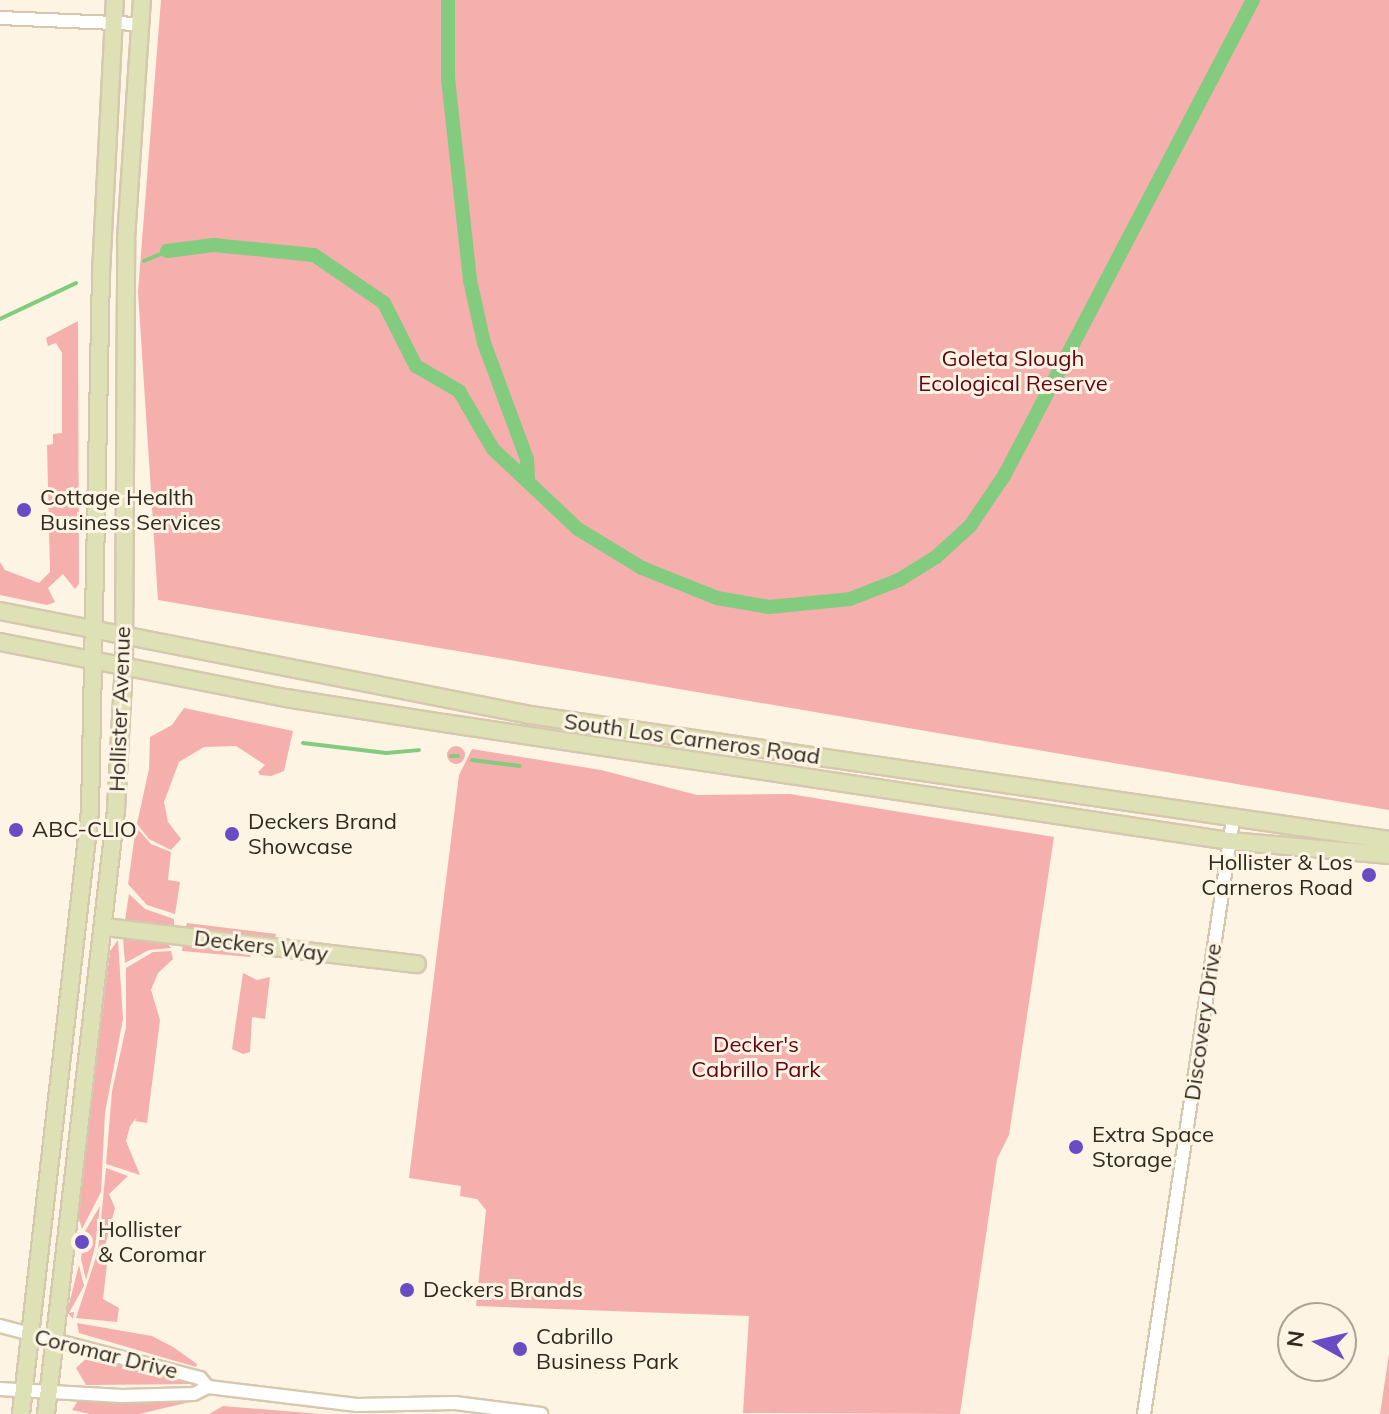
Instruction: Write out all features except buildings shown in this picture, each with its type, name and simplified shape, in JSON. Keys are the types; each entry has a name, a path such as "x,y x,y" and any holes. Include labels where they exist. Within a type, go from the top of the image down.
{"main road":[{"name":"Hollister Avenue","path":"21,1414 77,945 95,659 101,273 115,0"},
{"name":"Hollister Avenue","path":"46,1414 105,927 124,664 126,239 142,0"},
{"name":"South Los Carneros Road","path":"0,611 491,709 1233,820 1389,840"},
{"name":"South Los Carneros Road","path":"0,642 286,698 1230,841 1389,855"},
{"name":"Deckers Way","path":"105,927 417,964"}],"street":[{"path":"0,18 140,24"},
{"name":"Discovery Drive","path":"1144,1414 1233,820"},
{"name":"Coromar Drive","path":"0,1326 200,1378 208,1387"},
{"name":"Coromar Drive","path":"0,1389 194,1394 208,1387 357,1405 455,1403 541,1414"}],"green space":[{"name":"Goleta Slough Ecological Reserve","path":"161,0 1389,0 1389,810 158,600 138,292"},
{"path":"78,321 79,584 75,589 63,574 48,588 55,602 47,605 0,595 0,562 5,570 39,583 50,572 47,445 53,444 53,434 62,433 62,353 56,343 48,346 46,338"},
{"path":"184,708 293,731 284,771 271,776 260,775 258,772 265,765 236,746 204,747 179,762 164,802 168,822 181,839 171,850 149,839 137,824 149,769 150,737 172,725"},
{"path":"456,746 465,755 456,764 447,755"},
{"name":"Decker's Cabrillo Park","path":"472,749 601,770 697,795 790,794 1054,837 1009,1135 997,1159 960,1414 743,1413 749,1316 476,1306 486,1210 477,1199 460,1196 461,1186 409,1178 459,775"},
{"path":"136,827 151,844 171,852 168,880 180,882 175,914 147,905 128,884"},
{"path":"129,894 145,909 174,919 174,927 125,920"},
{"path":"187,923 276,934 275,939 185,929"},
{"path":"123,938 167,943 171,948 149,950 125,963"},
{"path":"118,940 123,1019 105,1113 101,1192 82,1229 78,1216 110,951"},
{"path":"183,945 251,953 250,957 182,951"},
{"path":"171,951 173,959 158,973 151,990 160,1020 147,1123 135,1121 137,1117 130,1126 126,1141 140,1175 106,1164 112,1091 126,1027 126,968 153,952"},
{"path":"243,973 257,980 270,977 265,1019 252,1017 250,1052 243,1054 232,1049"},
{"path":"106,1168 128,1176 109,1194 115,1208 102,1257 107,1265 103,1299 119,1308 117,1322 76,1318 98,1251"},
{"path":"100,1206 95,1247 86,1280 81,1259 85,1231"},
{"path":"79,1265 84,1286 69,1313 74,1312 73,1319 67,1312"},
{"path":"77,1323 152,1336 173,1347 197,1364 196,1367 79,1333"},
{"path":"1389,1354 1389,1414 1380,1414"},
{"path":"90,1355 193,1381 194,1384 86,1385 76,1368"},
{"path":"79,1399 183,1399 190,1402 139,1414 90,1414 72,1410"},
{"path":"223,1406 320,1414 209,1414"}],"waterway":[{"path":"448,0 448,78 470,280 484,343 527,459 528,481"},
{"path":"167,251 214,245 314,255 384,303 416,366 459,391 493,449 578,529 642,568 717,598 769,607 850,599 899,580 936,557 970,526 1004,476 1253,0"},
{"path":"144,261 167,251"},
{"path":"0,319 76,283"},
{"path":"303,743 386,753 419,750"},
{"path":"451,756 458,756"},
{"path":"472,760 520,766"}],"place":[{"name":"Cottage Health Business Services","path":"24,510"},
{"name":"ABC-CLIO","path":"16,830"},
{"name":"Deckers Brand Showcase","path":"232,834"},
{"name":"Hollister & Los Carneros Road","path":"1369,875"},
{"name":"Extra Space Storage","path":"1076,1147"},
{"name":"Hollister & Coromar","path":"82,1242"},
{"name":"Deckers Brands","path":"407,1290"},
{"name":"Cabrillo Business Park","path":"520,1349"}]}
